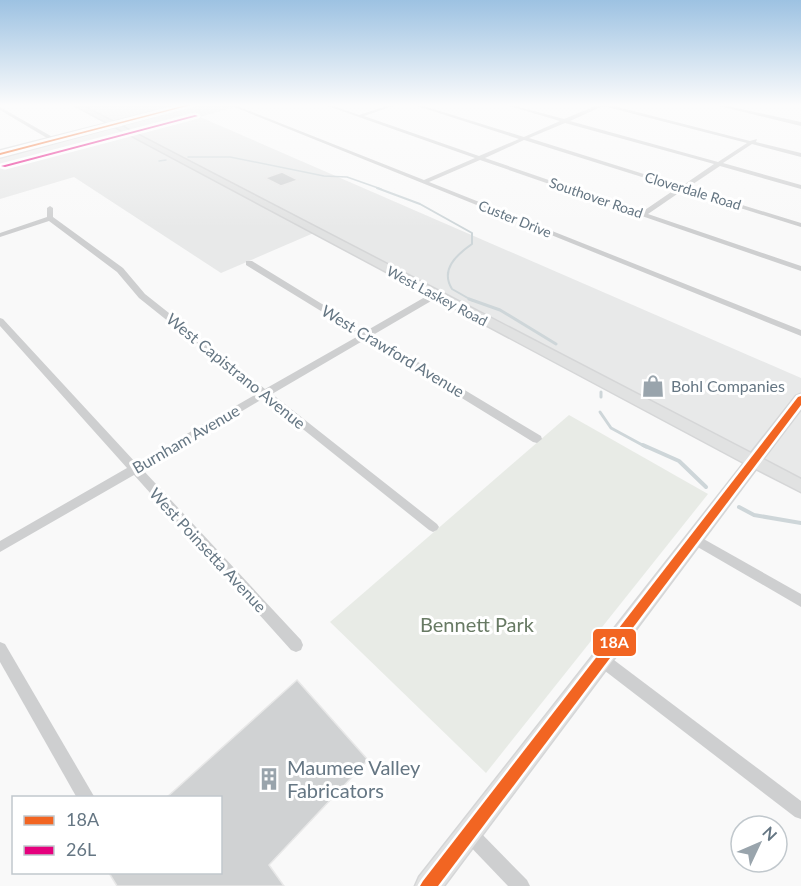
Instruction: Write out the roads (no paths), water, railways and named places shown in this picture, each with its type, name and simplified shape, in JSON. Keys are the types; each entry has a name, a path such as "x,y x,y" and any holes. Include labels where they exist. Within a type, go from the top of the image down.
{"main road":[{"path":"0,154 33,145"},
{"name":"West Laskey Road","path":"153,145 801,486"},
{"path":"428,886 751,461 801,399"}],"street":[{"name":"Custer Drive","path":"332,145 801,333"},
{"name":"Southover Road","path":"444,145 801,269"},
{"path":"424,182 508,145"},
{"name":"Cloverdale Road","path":"547,145 801,225"},
{"path":"652,145 801,187"},
{"path":"643,214 749,145"},
{"path":"767,145 801,154"},
{"name":"West Capistrano Avenue","path":"0,235 50,213 120,270 142,296 434,527"},
{"name":"West Crawford Avenue","path":"249,263 537,439"},
{"name":"Burnham Avenue","path":"0,547 435,294"},
{"name":"West Poinsetta Avenue","path":"0,321 296,645"},
{"path":"693,538 801,601"},
{"path":"0,649 86,796"},
{"path":"601,659 801,811"},
{"path":"469,833 521,886"}],"waterway":[{"path":"188,157 230,157 324,176 347,177 381,189"},
{"path":"159,161 166,160"},
{"path":"377,188 420,204 472,233 472,244 455,258 448,276 452,289 470,299"},
{"path":"470,299 500,310 556,344"},
{"path":"601,392 601,397"},
{"path":"600,412 611,428 646,447"},
{"path":"643,445 679,461 706,487"},
{"path":"739,507 754,515 801,523"}],"place":[{"name":"Bohl Companies","path":"653,386"},
{"name":"Maumee Valley Fabricators","path":"269,779"}],"park label":[{"name":"Bennett Park","path":"477,625"}]}
